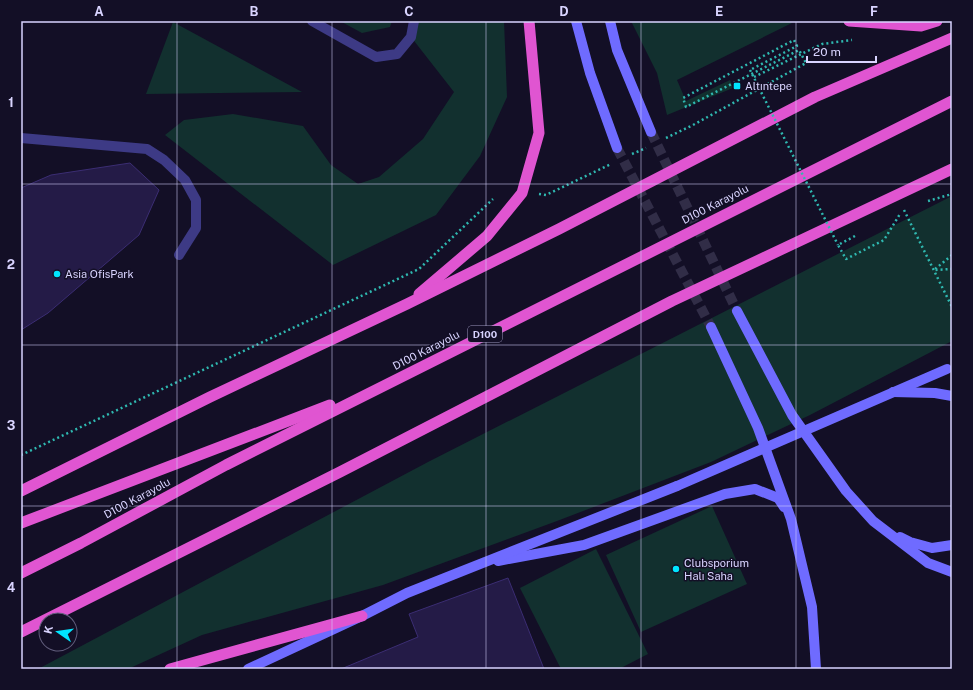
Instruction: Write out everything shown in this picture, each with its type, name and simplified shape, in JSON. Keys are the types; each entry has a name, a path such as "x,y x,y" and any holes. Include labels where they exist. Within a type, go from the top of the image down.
{"highway":[{"path":"407,304 487,236 522,193 539,133 529,21"},
{"path":"849,21 920,26 937,21"},
{"path":"21,491 217,394 407,304 559,229 815,97 952,38"},
{"name":"D100 Karayolu","path":"21,573 81,543 226,465 952,101"},
{"path":"21,632 340,472 672,301 952,169"},
{"path":"21,523 387,384"},
{"path":"170,669 362,616"}],"main road":[{"path":"576,21 590,73 617,148"},
{"path":"610,21 617,50 651,132"},
{"path":"737,311 792,414 846,491 873,521 928,563 952,572"},
{"path":"712,327 758,428 791,519 812,607 816,669"},
{"path":"248,669 362,616 407,593 677,486 949,367"},
{"path":"893,392 935,393 952,396"},
{"path":"474,566 584,545 725,494 755,489 778,498 791,519"},
{"path":"873,521 910,542 932,548 952,545"}],"street":[{"path":"312,21 376,57 397,54 411,37 414,21"},
{"path":"21,138 147,149 164,160 185,180 196,200 196,228 179,255"}],"path":[{"path":"665,139 699,122 806,63 799,50 740,80 686,107 683,98 794,40 798,46 750,70 754,77 838,245 846,260 884,240 903,209"},
{"path":"754,77 822,44 852,40"},
{"path":"630,155 651,145"},
{"path":"522,193 546,195 616,162"},
{"path":"924,202 952,194"},
{"path":"21,455 419,269 494,198"},
{"path":"897,212 910,207"},
{"path":"903,209 952,307"},
{"path":"838,245 861,232"},
{"path":"934,270 952,255"},
{"path":"934,270 952,269"}],"green space":[{"path":"340,21 392,21 390,27 362,33"},
{"path":"414,21 504,21 507,97 480,156 436,215 333,265 165,135 184,120 233,114 303,126 331,165 358,184 379,177 423,139 454,92 411,37"},
{"path":"631,21 787,21 792,23 677,80 686,101 730,80 733,88 667,115 657,73"},
{"path":"173,22 302,92 146,94"},
{"path":"952,196 952,341 810,415 711,462 557,521 383,585 202,635 128,669 38,669 70,652 78,652 78,648 428,462"},
{"name":"Clubsporium Halı Saha","path":"712,506 747,584 641,632 606,555"},
{"path":"596,549 648,654 619,669 561,669 520,588"}],"building":[{"name":"Asia OfisPark","path":"130,163 159,190 139,235 48,313 21,330 21,188 51,175"},
{"path":"508,578 544,669 341,669 418,637 409,614"}],"tunnel":[{"path":"651,132 737,311"},
{"path":"617,148 711,327"}],"place":[{"name":"Altıntepe","path":"737,86"},
{"name":"Asia OfisPark","path":"57,274"},
{"name":"Clubsporium Halı Saha","path":"676,569"}]}
